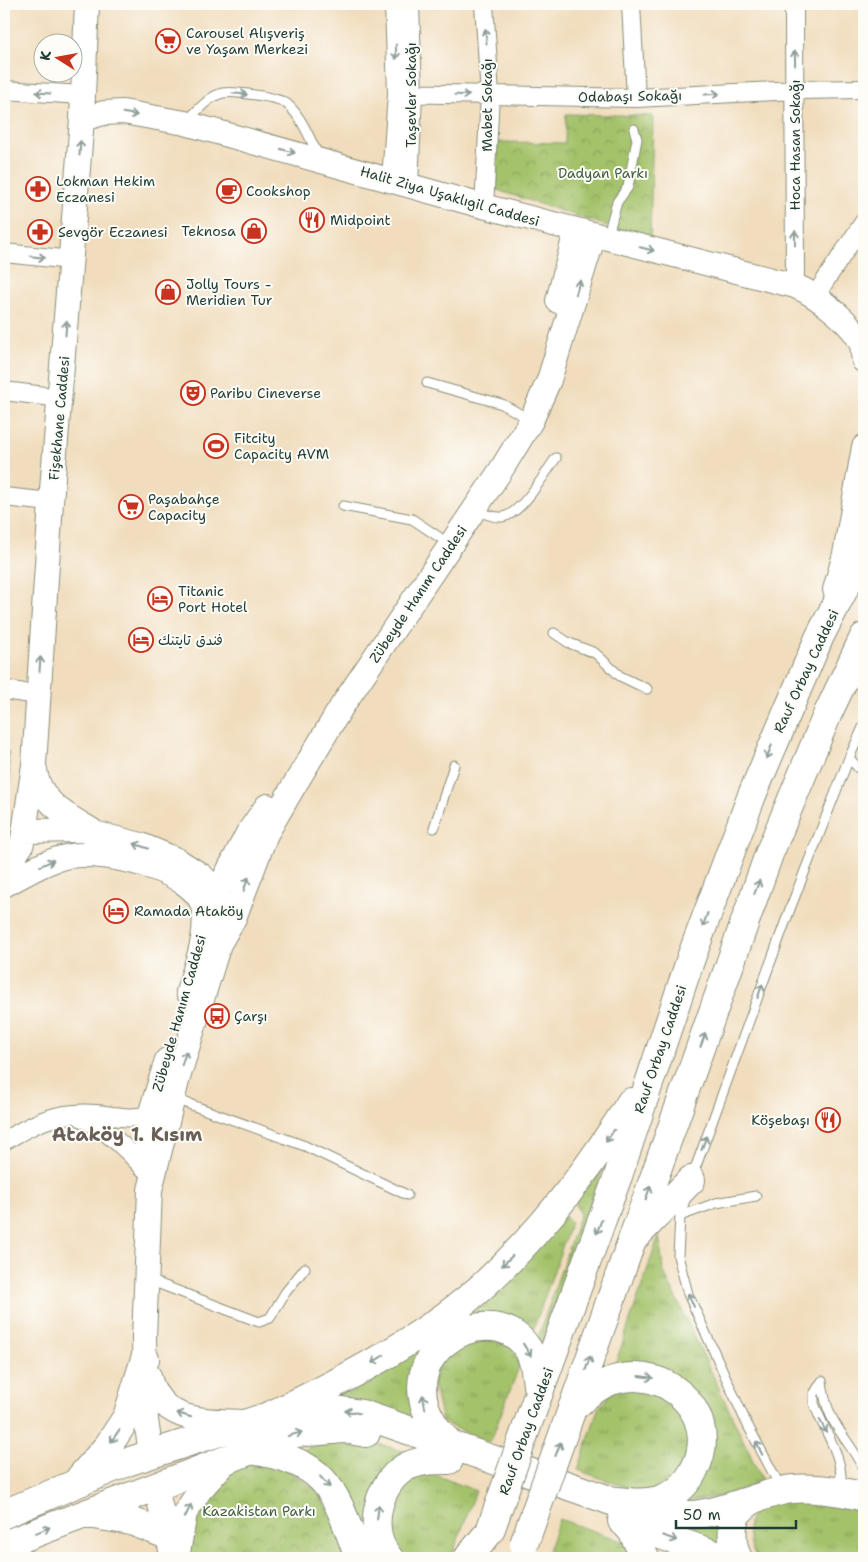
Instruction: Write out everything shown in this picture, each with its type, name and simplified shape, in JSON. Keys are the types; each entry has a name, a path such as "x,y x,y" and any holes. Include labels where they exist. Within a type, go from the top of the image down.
{"main road":[{"name":"Fişekhane Caddesi","path":"4,873 21,846 28,813 34,765 51,502 61,398 82,119 87,4"},
{"name":"Halit Ziya Uşaklıgil Caddesi","path":"82,119 104,113 123,112 185,123 484,206 805,291"},
{"name":"Zübeyde Hanım Caddesi","path":"159,1103 220,944 234,918 266,834 342,706 475,510 526,418 536,378 557,336 592,235"},
{"path":"805,291 852,331 862,344 864,361"},
{"name":"Zübeyde Hanım Caddesi","path":"248,833 439,536 526,418"},
{"path":"819,638 845,554 864,447"},
{"name":"Rauf Orbay Caddesi","path":"480,1558 618,1176 692,955 752,795 819,638 864,550"},
{"path":"522,1554 630,1241 769,854 828,713 864,637"},
{"path":"34,765 40,791 54,820"},
{"path":"4,852 24,831 54,820 141,845 177,860 202,876 211,901"},
{"path":"4,873 32,851 54,820"},
{"path":"177,860 196,862 216,859 226,854 248,833"},
{"path":"211,901 248,833"},
{"name":"Zübeyde Hanım Caddesi","path":"4,884 56,859 89,854 113,856 167,874 180,881 195,893 223,907 220,944"},
{"name":"Zübeyde Hanım Caddesi","path":"151,1454 146,1420 145,1358 147,1179 159,1103 194,974 211,901"},
{"path":"259,1419 360,1369 426,1328 486,1283 562,1204 617,1125 654,1065"},
{"path":"630,1241 691,1180"},
{"path":"449,1451 424,1409 422,1391 423,1377 430,1359 451,1336 464,1330 493,1328 515,1336 528,1349 533,1360 538,1394"},
{"path":"73,1485 108,1446 127,1417 145,1358"},
{"name":"Zübeyde Hanım Caddesi","path":"145,1358 151,1388 159,1402 169,1410 183,1416 203,1420 259,1419"},
{"path":"572,1409 603,1384 616,1379 643,1376 657,1379 676,1390 688,1402 697,1418 702,1440 697,1465 683,1486 661,1500 642,1503 617,1511"},
{"path":"4,1514 126,1462 259,1419 312,1410 350,1412 449,1451 617,1511 724,1558"},
{"path":"4,1545 296,1433 344,1429 449,1451"},
{"path":"389,1558 379,1541 377,1521 378,1508 384,1490 395,1475 405,1468 449,1451"},
{"path":"173,1551 186,1513 200,1490 239,1455 268,1453 301,1463 322,1478 338,1503 359,1558"},
{"path":"151,1454 156,1488 173,1551"},
{"path":"617,1511 640,1510 667,1515 690,1515 752,1500 783,1490 853,1494"},
{"path":"738,1558 734,1552 733,1536 736,1515 752,1500"},
{"path":"617,1511 632,1531 645,1558"},
{"path":"82,1514 131,1520 173,1551"},
{"path":"468,1558 490,1531"}],"street":[{"name":"Taşevler Sokağı","path":"394,4 405,93"},
{"name":"Taşevler Sokağı","path":"400,183 410,4"},
{"name":"Mabet Sokağı","path":"484,4 490,95 484,206"},
{"path":"630,4 636,98"},
{"name":"Hoca Hasan Sokağı","path":"794,4 805,291"},
{"name":"Odabaşı Sokağı","path":"405,93 636,98 796,90 864,89"},
{"path":"4,90 82,95"},
{"path":"805,291 864,222"},
{"path":"4,253 72,260"},
{"path":"4,391 61,398"},
{"path":"4,496 51,502"},
{"path":"4,690 38,695"},
{"path":"4,1140 46,1118 95,1114 134,1119 159,1103"},
{"path":"76,1115 102,1127 124,1146 147,1179"}],"lane":[{"path":"185,123 208,101 223,93 264,96 286,102 298,116 320,159"},
{"path":"592,235 628,187 637,139 634,129"},
{"path":"427,383 502,404 526,418"},
{"path":"475,510 499,518 505,517 524,502 556,458"},
{"path":"343,506 412,519 439,536"},
{"path":"554,632 569,643 595,653 620,676 647,690"},
{"path":"783,1490 759,1448 688,1294 678,1256 680,1216 691,1180 790,909 849,758 864,725"},
{"path":"849,758 864,774"},
{"path":"434,828 454,765"},
{"path":"159,1103 306,1146 407,1194"},
{"path":"680,1216 716,1203 756,1196"},
{"path":"146,1279 260,1322 270,1318 285,1293 305,1268"},
{"path":"853,1494 814,1403 814,1394 822,1382 824,1402 829,1416 864,1470"}],"green space":[{"name":"Dadyan Parkı","path":"566,114 653,116 650,240 497,190 498,142 565,143"},
{"path":"4,750 8,751 10,783 4,806"},
{"path":"602,1170 542,1341 536,1344 580,1214 574,1202"},
{"path":"565,1216 571,1222 531,1336 448,1331 422,1426 335,1399"},
{"path":"659,1235 663,1270 763,1482 717,1497 673,1503 708,1422 614,1368"},
{"path":"461,1339 500,1340 515,1352 519,1367 490,1443 442,1422 431,1373"},
{"path":"649,1386 686,1415 692,1455 668,1488 642,1493 578,1470 598,1409 614,1389"},
{"path":"355,1440 376,1443 416,1455 393,1465 377,1558 367,1558 298,1452 317,1444"},
{"name":"Kazakistan Parkı","path":"244,1463 281,1465 321,1493 349,1558 189,1558 183,1540 223,1472"},
{"path":"428,1472 476,1491 451,1558 404,1558 396,1552 384,1510 395,1483"},
{"path":"772,1497 864,1507 864,1558 757,1558 750,1542 748,1529 750,1518 753,1513"},
{"path":"735,1517 732,1549 679,1531 678,1526"},
{"path":"559,1519 630,1544 637,1558 546,1558"}],"place":[{"name":"Carousel Alışveriş ve Yaşam Merkezi","path":"168,41"},
{"name":"Lokman Hekim Eczanesi","path":"38,189"},
{"name":"Cookshop","path":"229,191"},
{"name":"Midpoint","path":"312,220"},
{"name":"Teknosa","path":"254,231"},
{"name":"Sevgör Eczanesi","path":"40,232"},
{"name":"Jolly Tours - Meridien Tur","path":"168,292"},
{"name":"Paribu Cineverse","path":"193,393"},
{"name":"Fitcity Capacity AVM","path":"216,446"},
{"name":"Paşabahçe Capacity","path":"131,507"},
{"name":"Titanic Port Hotel","path":"160,599"},
{"name":"فندق تايتنك","path":"141,640"},
{"name":"Ramada Ataköy","path":"116,911"},
{"name":"Çarşı","path":"217,1016"},
{"name":"Köşebaşı","path":"828,1120"}],"district":[{"name":"Ataköy 1. Kısım","path":"127,1134"}]}
